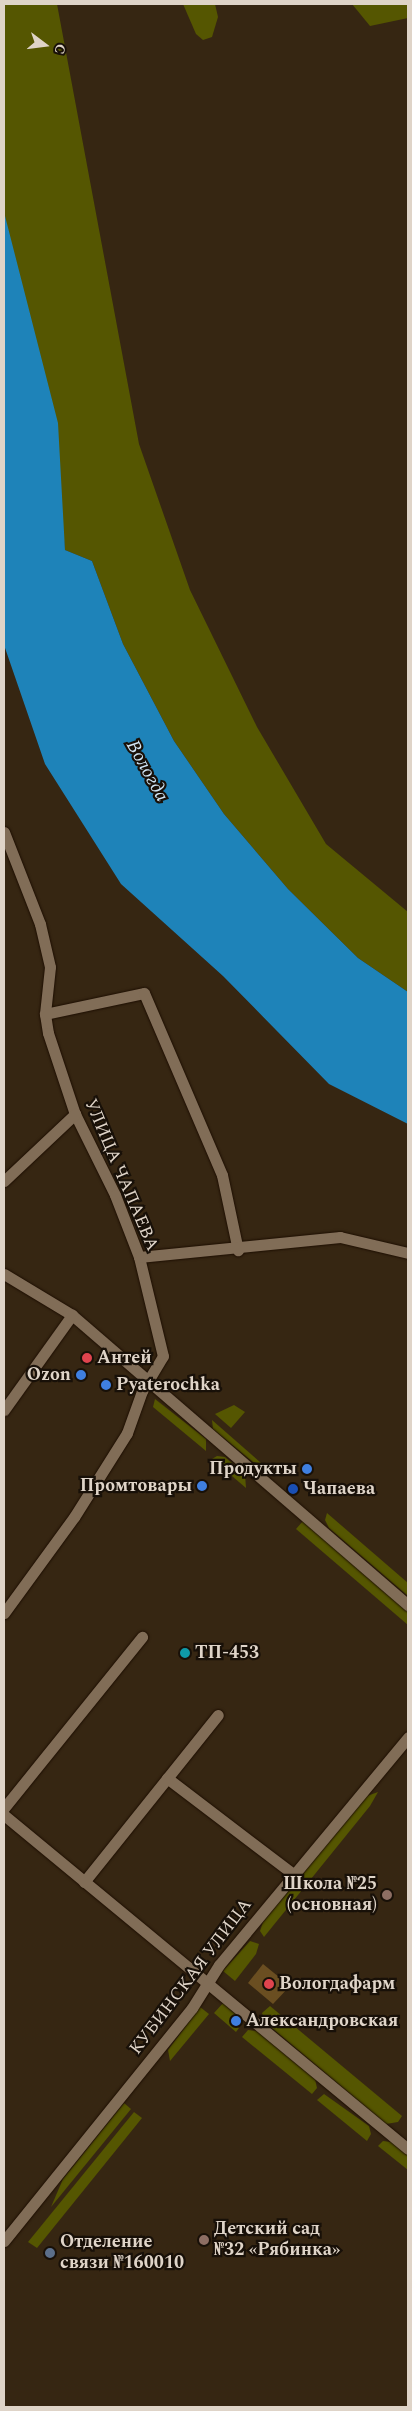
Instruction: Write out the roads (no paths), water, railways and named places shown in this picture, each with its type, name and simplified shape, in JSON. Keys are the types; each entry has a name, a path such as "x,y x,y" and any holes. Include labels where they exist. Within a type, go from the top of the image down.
{"street":[{"name":"УЛИЦА ЧАПАЕВА","path":"4,832 40,924 50,967 45,1014 75,1114 115,1195 139,1257 162,1348 162,1362 142,1391 127,1433 74,1517 4,1613"},
{"path":"45,1014 144,993 222,1175 238,1250"},
{"path":"4,1181 75,1114"},
{"path":"139,1257 238,1250 340,1237 408,1254"},
{"path":"4,1274 72,1315 408,1605"},
{"path":"4,1410 72,1315"},
{"path":"4,1808 142,1637"},
{"path":"84,1882 218,1715"},
{"name":"КУБИНСКАЯ УЛИЦА","path":"4,2241 192,2008 207,1983 293,1874 408,1737"},
{"path":"166,1778 293,1874"},
{"path":"4,1815 408,2149"}],"water":[{"name":"Вологда","path":"4,212 58,423 65,550 92,561 123,644 174,741 224,814 288,889 358,958 408,992 408,1124 329,1084 223,976 121,884 45,764 4,645"}],"place":[{"name":"Антей","path":"87,1358"},
{"name":"Ozon","path":"81,1375"},
{"name":"Pyaterochka","path":"106,1385"},
{"name":"Продукты","path":"307,1469"},
{"name":"Промтовары","path":"202,1486"},
{"name":"Чапаева","path":"293,1489"},
{"name":"ТП-453","path":"185,1653"},
{"name":"Школа №25 (основная)","path":"387,1895"},
{"name":"Вологдафарм","path":"269,1984"},
{"name":"Александровская","path":"236,2021"},
{"name":"Детский сад №32 «Рябинка»","path":"204,2240"},
{"name":"Отделение связи №160010","path":"50,2253"}]}
